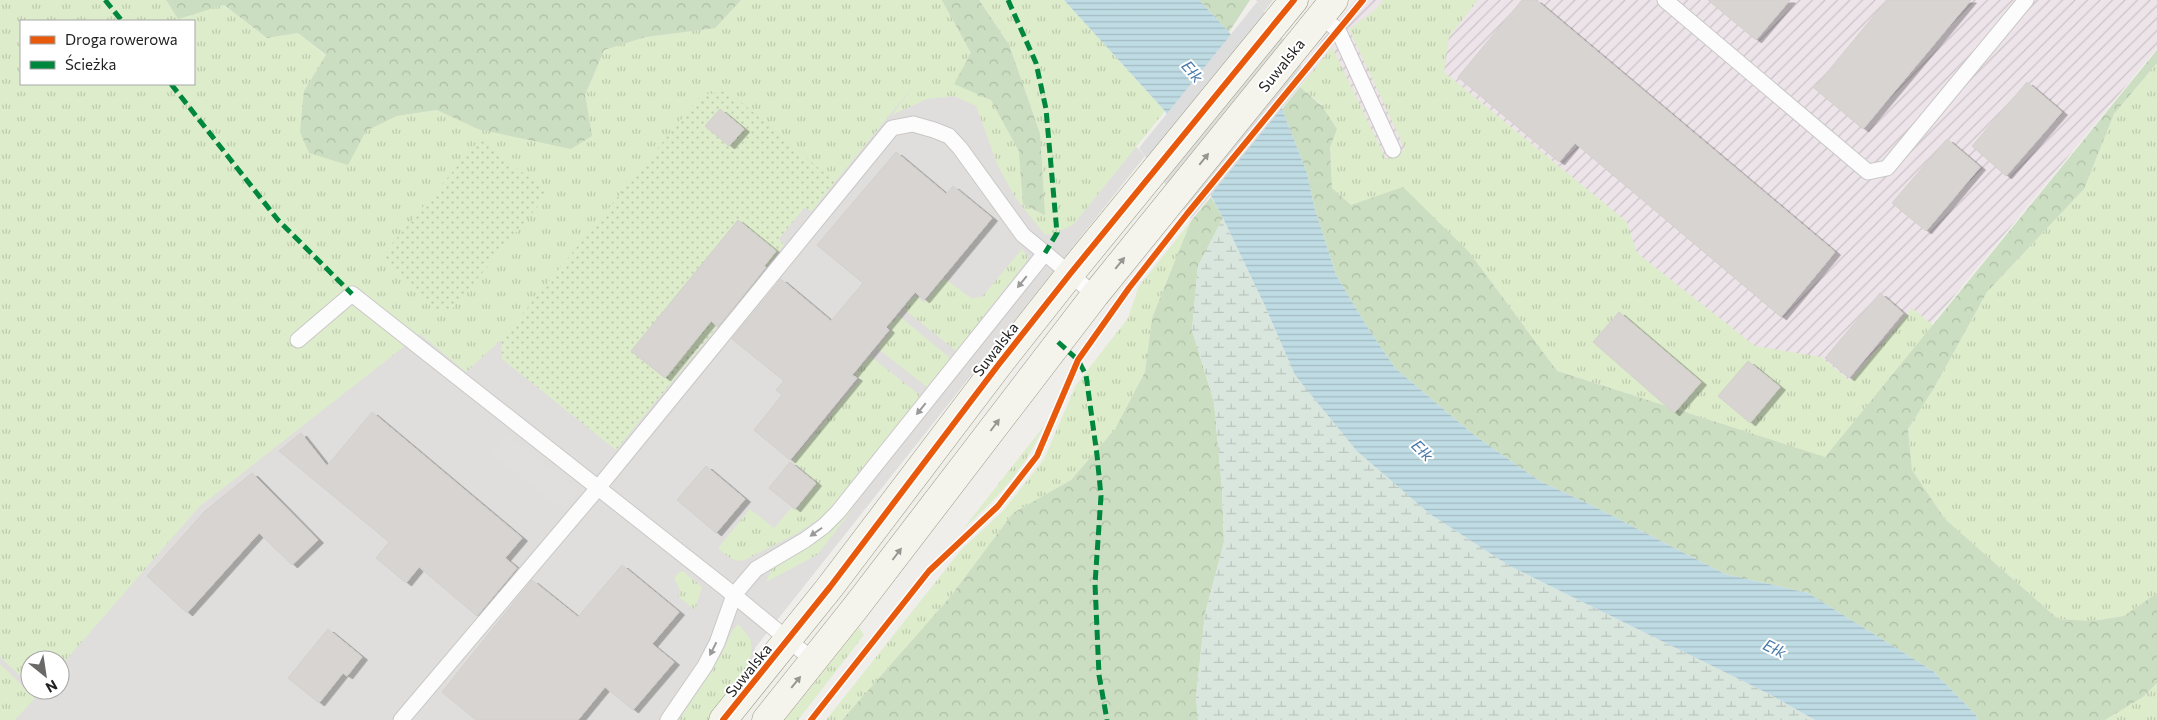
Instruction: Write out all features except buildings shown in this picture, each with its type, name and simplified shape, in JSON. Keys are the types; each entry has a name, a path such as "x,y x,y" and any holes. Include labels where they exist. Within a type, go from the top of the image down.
{"street":[{"name":"Suwalska","path":"723,720 788,640 1070,274 1294,0"},
{"name":"Suwalska","path":"766,720 1095,295 1328,8"}],"lane":[{"path":"1665,0 1868,172 1887,168 2026,0"},
{"path":"1328,8 1393,150"},
{"path":"401,720 598,488 892,128 913,124 949,136 960,148 1023,235 1095,295"},
{"path":"668,720 705,666 717,643 734,595 756,569 804,540 824,526 838,512 1045,254"},
{"path":"298,340 352,294 814,660"}],"shaded area":[{"path":"557,0 996,0 1145,156 755,648 754,659 747,674 715,720 0,720 0,601"},
{"path":"1256,0 1273,0 1264,12"},
{"path":"1355,0 2157,0 2157,48 1809,473 1533,383 1301,66"},
{"path":"506,434 579,490 564,510 491,454"}],"green space":[{"path":"0,0 166,0 178,18 224,5 267,38 298,33 326,56 304,91 366,131 397,116 438,110 478,129 592,136 585,95 604,50 645,37 715,28 741,0 942,0 971,53 955,84 991,100 1019,151 1023,204 1044,215 1040,134 1009,45 979,0 1064,0 1165,111 1074,224 1053,235 1044,234 1015,197 998,166 976,106 954,96 927,99 892,115 915,84 835,182 728,91 501,340 466,372 420,334 199,507 70,655 70,650 20,650 20,676 0,657"},
{"path":"166,0 741,0 715,28 645,37 604,50 585,95 592,136 571,149 478,129 437,110 397,116 366,131 348,165 309,153 300,132 304,91 326,55 298,33 267,38 224,5 178,19"},
{"path":"942,0 979,0 1009,45 1040,134 1045,215 1023,204 1019,151 991,100 954,84 971,53"},
{"path":"1199,0 1250,0 1229,32"},
{"path":"1383,0 1478,0 1449,37 1444,72 1627,222 1637,253 1755,346 1821,357 1850,381 1912,308 1933,325 1825,457 1557,371 1469,252 1351,205 1332,188 1330,147 1322,105 1300,87 1332,47 1386,159 1405,149 1349,29 1375,10"},
{"path":"2157,50 2157,63 2114,114 2084,189 1987,292 1934,388 1908,429 1912,470 1945,519 2058,619 2092,621 2124,616 2157,593 2157,683 2143,697 2105,720 1977,720 1976,715 1933,671 1808,593 1725,574 1538,480 1474,435 1395,368 1336,275 1314,206 1307,173 1282,109 1300,87 1322,106 1337,129 1330,147 1332,188 1351,205 1403,187 1469,252 1557,371 1825,457"},
{"path":"2157,63 2157,593 2124,616 2092,621 2058,619 1945,519 1912,470 1908,429 1934,388 1987,292 2084,189 2114,114"},
{"path":"728,91 835,182 812,211 804,208 779,239 784,245 616,450 502,359 501,340 701,95"},
{"path":"480,139 549,193 453,308 436,311 381,257"},
{"path":"1211,197 1223,218 1198,266 1192,330 1214,402 1222,489 1224,542 1205,614 1196,697 1198,720 842,720 950,597 1013,513 1071,480 1115,429 1145,372 1152,318 1191,221"},
{"path":"1223,218 1295,375 1430,514 1508,565 1769,694 1815,720 1198,720 1196,697 1205,614 1224,542 1222,489 1214,402 1192,330 1198,266"},
{"path":"1191,221 1152,318 1145,372 1115,429 1071,480 1013,513 950,597 842,720 826,720 961,550 1003,511 1044,459 1076,385 1128,318 1139,286"},
{"path":"1022,249 1029,258 956,351 904,309 915,295 924,303 944,278 971,298 982,297"},
{"path":"898,315 950,358 927,387 877,348 892,330 888,327"},
{"path":"870,356 921,396 826,514 798,533 743,561 732,559 726,555 718,548 750,509 774,528 791,508 795,511 817,483 792,461 860,379 855,374"},
{"path":"1044,426 1037,442 1009,482 988,506 963,529"},
{"path":"855,506 817,555 766,582 772,568 820,540"},
{"path":"683,571 702,587 695,610 678,596 681,592 674,578 679,572"},
{"path":"738,624 750,639 751,649 750,660 739,682 711,720 679,720 721,655 732,631"},
{"path":"859,627 864,635 798,720 785,720"},
{"path":"0,664 20,683 20,700 33,700 15,720 0,720"},
{"path":"2157,683 2157,720 2105,720 2143,697"}],"water":[{"name":"Ełk","path":"1064,0 1199,0 1229,32 1282,109 1307,173 1314,206 1336,275 1366,325 1395,368 1474,435 1538,480 1725,574 1808,593 1933,671 1976,715 1977,720 1815,720 1769,694 1508,565 1430,514 1357,451 1295,375 1223,218 1165,111"}],"pier":[{"path":"1257,2 1308,76 1191,219 1139,148"}],"marked path":[{"path":"105,0 121,20"},
{"path":"1008,0 1036,63 1046,109 1057,233 1045,253"},
{"path":"172,85 278,220 352,294"},
{"path":"1058,342 1078,360 1086,375 1097,455 1101,496 1095,584 1099,675 1107,720"}],"cycle path":[{"path":"723,720 830,587 999,364 1070,274 1294,0"},
{"path":"811,720 929,571 998,506 1037,456 1078,360 1129,288 1187,214 1363,0"}]}
